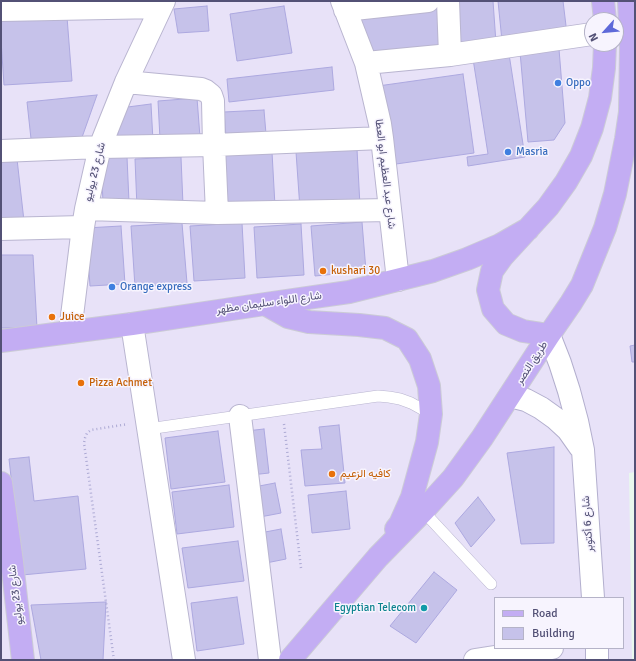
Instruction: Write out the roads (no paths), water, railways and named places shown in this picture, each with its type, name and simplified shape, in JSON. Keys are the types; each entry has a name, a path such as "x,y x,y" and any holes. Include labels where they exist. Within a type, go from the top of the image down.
{"main road":[{"path":"603,1 604,12"},
{"name":"طريق النصر","path":"290,660 378,557 423,511 452,478 482,438 582,284 605,228 630,138 631,48 629,1"},
{"path":"549,335 524,331 506,324 493,309 488,290 492,271 502,257 548,207 566,182 581,156 592,128 600,98 605,52"},
{"name":"شارع اللواء سليمان مظهر","path":"1,341 132,324 349,292 433,271 467,259 528,229"},
{"path":"265,304 288,317 309,322 385,328 406,339 420,359 428,386 431,414 427,442 412,497 400,524 378,557"},
{"name":"شارع 23 يوليو","path":"1,483 6,562 23,660"}],"street":[{"path":"344,5 428,1"},
{"path":"448,1 450,55"},
{"path":"1,10 50,5 162,4"},
{"name":"شارع 23 يوليو","path":"70,332 84,218 100,147 126,82 162,4"},
{"name":"شارع عبد العظيم ابو العطا","path":"344,5 366,63 382,138 398,280"},
{"path":"366,63 450,55 584,35"},
{"path":"126,82 201,89 211,95 213,101 217,214"},
{"path":"1,151 100,147 214,145 382,138"},
{"path":"1,229 84,218 390,210"},
{"path":"132,324 184,660"},
{"name":"شارع 6 أكتوبر","path":"549,335 560,363 577,420 582,450 593,597"},
{"path":"510,396 526,400 555,418 568,430 582,450"},
{"path":"240,416 270,660"},
{"path":"475,660 546,649"},
{"path":"597,649 597,660"}],"lane":[{"path":"148,425 240,416 378,396 406,401 431,414"},
{"path":"423,511 491,584"}],"place":[{"name":"Oppo","path":"558,83"},
{"name":"Masria","path":"508,152"},
{"name":"kushari 30","path":"323,271"},
{"name":"Orange express","path":"112,287"},
{"name":"Juice","path":"52,317"},
{"name":"Pizza Achmet","path":"81,383"},
{"name":"كافيه الزعيم","path":"332,474"},
{"name":"Egyptian Telecom","path":"424,608"}]}
